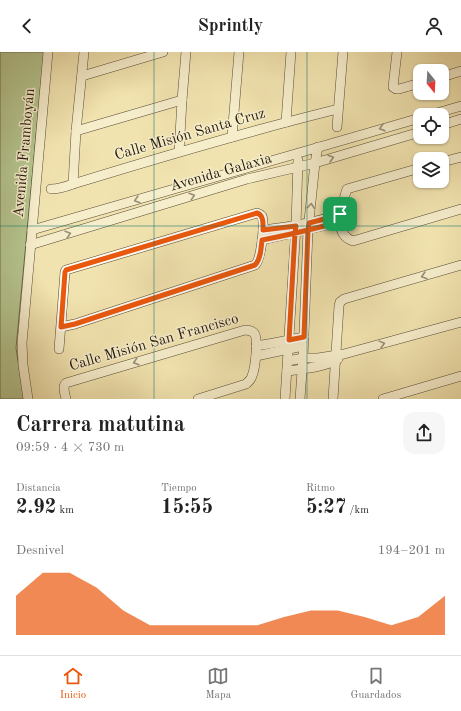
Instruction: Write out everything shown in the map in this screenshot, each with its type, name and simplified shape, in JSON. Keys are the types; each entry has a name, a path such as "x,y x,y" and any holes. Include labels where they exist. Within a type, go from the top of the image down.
{"street":[{"name":"Avenida Framboyán","path":"28,399 22,365 22,343 48,52"},
{"path":"73,184 76,131 84,52"},
{"path":"82,76 163,52"},
{"path":"179,152 186,52"},
{"path":"232,137 238,52"},
{"path":"286,122 292,52"},
{"path":"337,127 343,52"},
{"path":"397,52 393,87 399,89 413,85"},
{"path":"449,75 461,72"},
{"path":"76,131 182,100"},
{"path":"449,109 461,106"},
{"name":"Calle Misión Santa Cruz","path":"51,189 60,189 179,152 338,109"},
{"name":"Avenida Galaxia","path":"32,230 413,120"},
{"path":"449,123 461,120"},
{"name":"Avenida Galaxia","path":"30,245 247,180 298,166 315,163 413,134"},
{"path":"300,399 309,226 318,147"},
{"path":"286,399 298,153"},
{"path":"449,160 461,157"},
{"path":"246,168 247,180"},
{"path":"413,170 348,188 340,218 341,229 348,239 353,241 461,209"},
{"path":"59,350 65,272 68,269 257,213 259,213 262,217 262,240 259,259 255,265 75,324 61,327"},
{"path":"262,240 309,226 328,218 340,218"},
{"path":"263,230 295,229"},
{"path":"333,399 338,357 338,306 340,302 344,299 461,265"},
{"path":"287,371 319,366 338,357 461,322"},
{"name":"Calle Misión San Francisco","path":"66,399 64,388 64,384 66,383 245,330 253,332 255,336 256,356 252,377 246,384 198,399"},
{"path":"256,356 304,341"},
{"path":"256,346 289,345"},
{"path":"288,360 338,357"},
{"path":"383,399 461,376"}],"green space":[{"path":"0,52 44,52 16,348 24,399 0,399"}],"route":[{"path":"340,214 309,223 308,230 295,233 281,237 262,240 259,259 255,265 75,324 61,327 66,270 259,213 262,217 263,230 296,226 295,233 289,340 304,337 308,230 340,222 340,214"}]}
